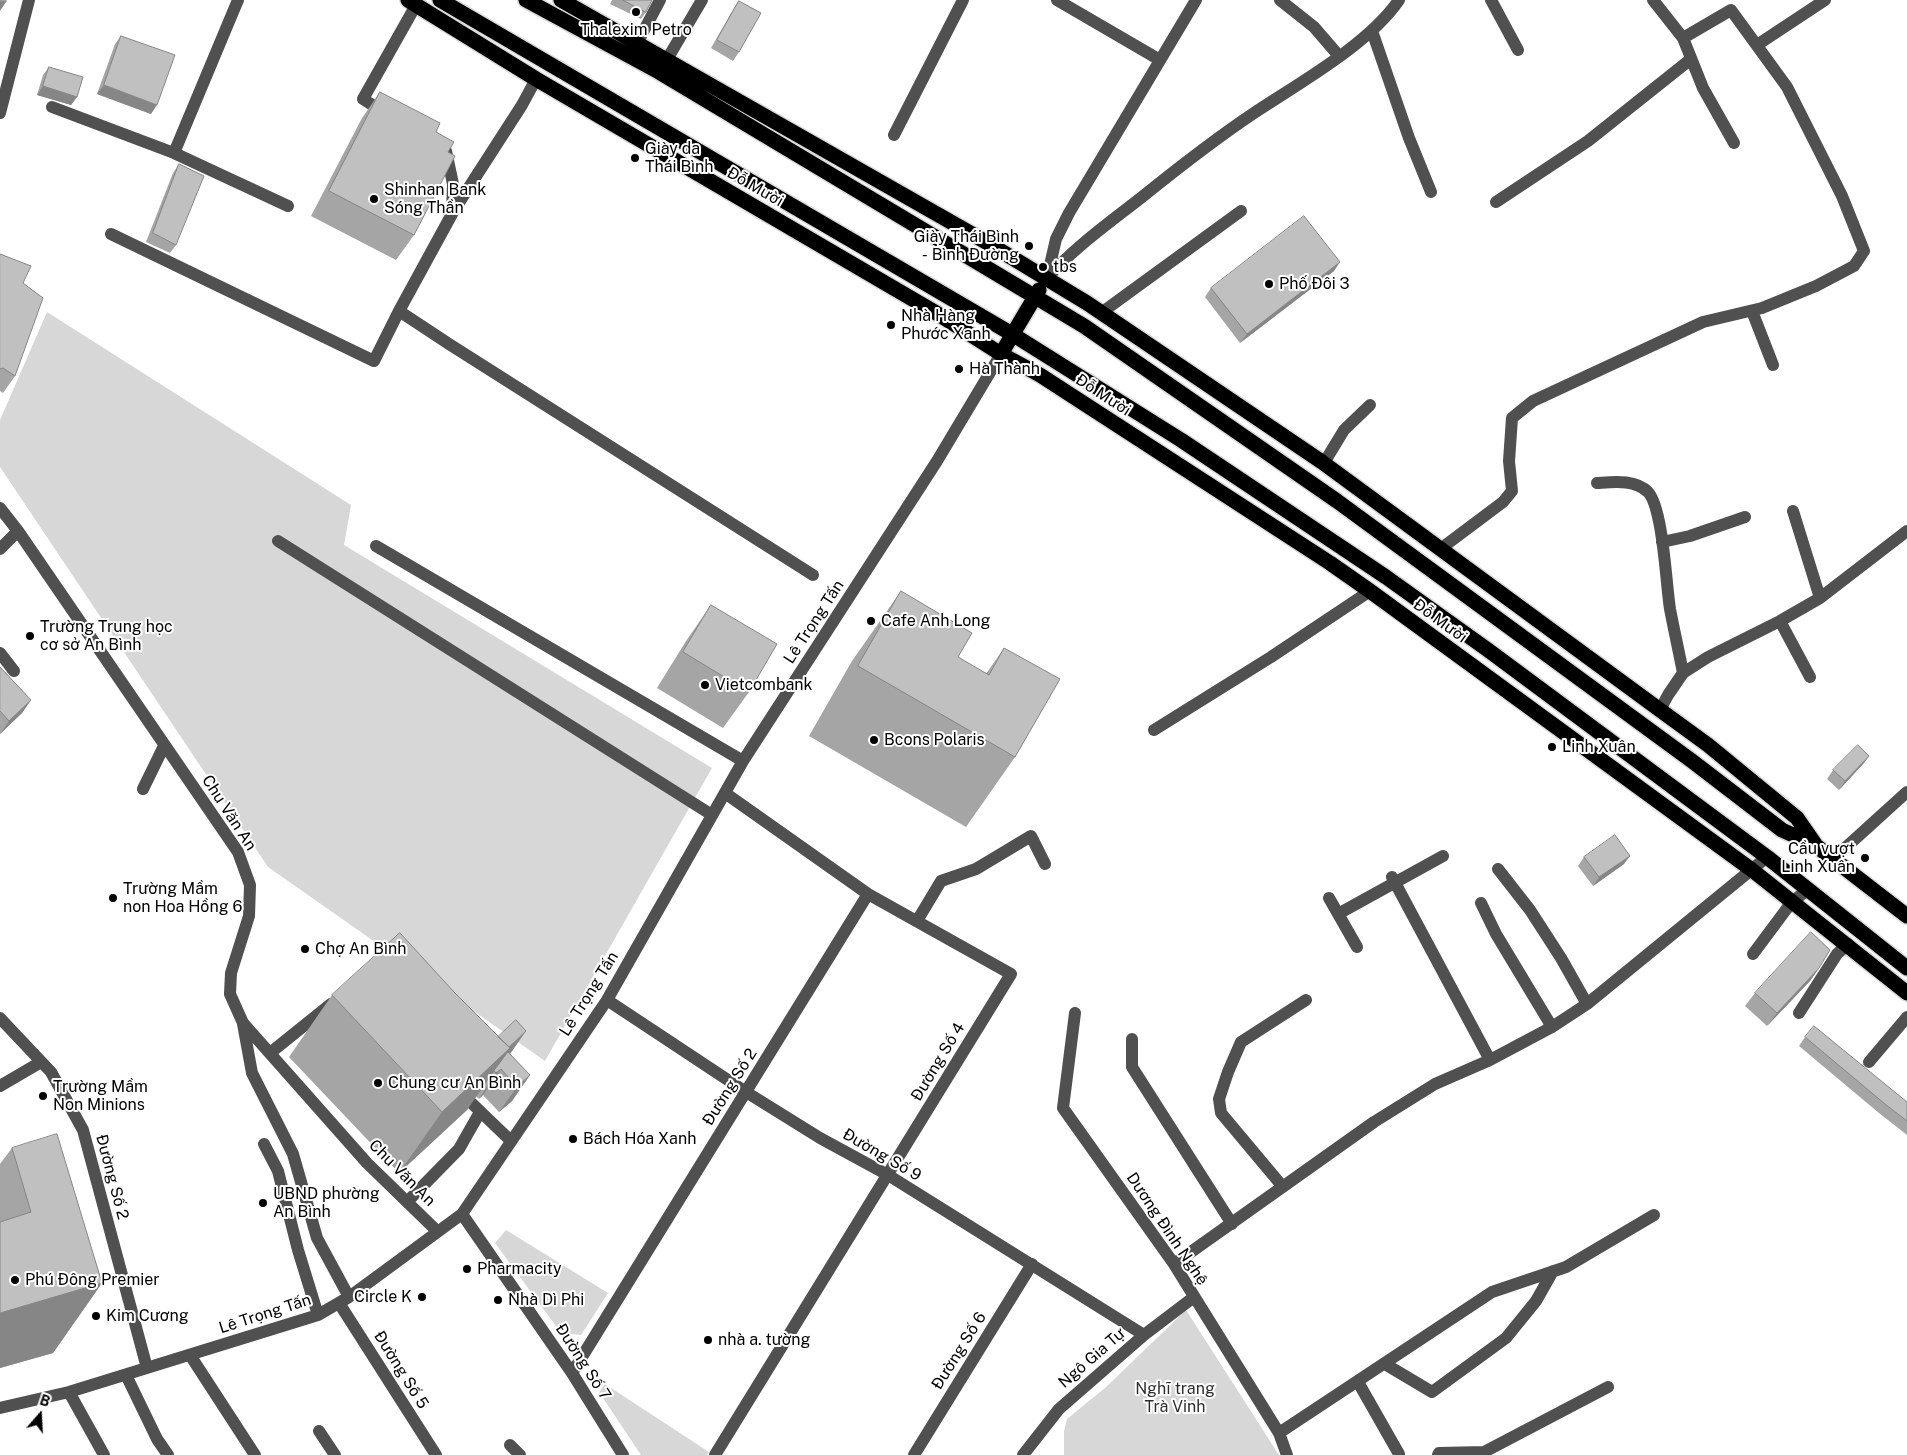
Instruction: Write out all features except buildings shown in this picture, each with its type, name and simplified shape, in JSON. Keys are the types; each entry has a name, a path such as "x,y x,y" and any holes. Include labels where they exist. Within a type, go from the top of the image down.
{"highway":[{"name":"Đỗ Mười","path":"440,0 1012,334 1181,440 1386,577 1496,656 1767,857 1907,968"},
{"path":"526,0 634,49"},
{"path":"561,0 634,49 1084,326 1329,496 1782,830 1815,845 1907,916"},
{"name":"Đỗ Mười","path":"412,2 536,79 938,314 1001,354 1040,375 1370,591 1752,870 1792,903 1848,944 1907,993"},
{"path":"663,66 986,242 1047,278 1322,462 1708,745 1797,818 1815,845"},
{"path":"1001,354 1047,278"},
{"path":"1872,965 1907,972"}],"street":[{"path":"0,113 29,0"},
{"path":"174,153 238,0"},
{"path":"634,49 660,0"},
{"path":"663,66 702,0"},
{"path":"894,135 963,0"},
{"path":"1058,0 1160,60"},
{"path":"1047,278 1056,239 1069,213 1196,0"},
{"path":"1280,0 1314,27 1339,56"},
{"path":"1047,278 1067,256 1086,240 1192,158 1372,31 1399,0"},
{"path":"1491,0 1518,50"},
{"path":"1654,0 1683,38 1703,88 1734,143"},
{"path":"1757,46 1825,0"},
{"path":"396,120 363,99 412,2"},
{"path":"1442,550 1447,544 1503,502 1512,491 1509,461 1512,418 1534,401 1703,322 1762,308 1816,286 1854,266 1864,252 1842,196 1787,87 1730,5 1683,38"},
{"path":"1372,31 1409,138 1431,192"},
{"path":"1496,202 1588,141 1692,59"},
{"path":"111,234 374,362 399,311 452,214 522,105 536,79"},
{"path":"52,107 174,153 288,206"},
{"path":"438,146 446,151 453,184 452,214"},
{"path":"1101,313 1241,211"},
{"path":"399,311 813,575"},
{"path":"1752,311 1773,365"},
{"name":"Lê Trọng Tấn","path":"0,1408 69,1392 318,1315 344,1300 462,1214 607,1000 743,761 937,462 1001,354"},
{"path":"1322,462 1327,458 1344,430 1370,405"},
{"path":"1596,483 1624,482 1638,485 1649,493 1656,506 1670,609 1683,673"},
{"name":"Chu Văn An","path":"0,508 18,531 238,852 250,885 249,916 231,973 230,994 243,1024 367,1163 437,1231"},
{"path":"1793,511 1820,598"},
{"path":"1662,542 1690,536 1746,517"},
{"path":"0,549 18,531"},
{"path":"1660,710 1683,673 1708,657 1780,621 1820,598 1907,531"},
{"path":"278,541 712,815"},
{"path":"376,546 743,761"},
{"path":"1154,730 1271,657 1370,591"},
{"path":"1780,621 1810,677"},
{"path":"0,653 14,671"},
{"path":"143,790 164,746"},
{"name":"Đường Số 4","path":"715,1455 1011,974 868,894 725,792"},
{"path":"1833,859 1907,792"},
{"path":"917,922 941,881 976,869 1031,836 1045,864"},
{"path":"1338,914 1394,880 1443,856"},
{"path":"1174,1264 1374,1122 1435,1084 1490,1060 1552,1027 1587,1004 1767,857"},
{"path":"1498,869 1530,910 1561,958 1587,1004"},
{"path":"1394,880 1490,1060"},
{"path":"1753,954 1792,903 1807,890"},
{"name":"Đường Số 2","path":"572,1373 868,894"},
{"path":"1329,898 1357,948"},
{"path":"1480,903 1496,934 1552,1027"},
{"path":"1799,1013 1837,954 1848,944"},
{"path":"270,1053 344,993"},
{"name":"Đường Số 9","path":"607,1000 746,1092 820,1138 888,1175 1144,1335"},
{"path":"1283,1187 1221,1113 1219,1099 1241,1042 1306,1000"},
{"name":"Dương Đình Nghệ","path":"1075,1013 1062,1108 1174,1264 1279,1433 1287,1455"},
{"name":"Đường Số 2","path":"0,1018 51,1072 83,1130 147,1368"},
{"path":"1869,1062 1907,1018"},
{"name":"Đường Số 5","path":"243,1024 252,1073 293,1154 317,1238 344,1300 436,1455"},
{"path":"1132,1039 1132,1068 1232,1224"},
{"path":"0,1086 41,1062"},
{"path":"450,1083 511,1141"},
{"path":"407,1202 459,1149 480,1112"},
{"path":"264,1144 278,1171 298,1250 318,1315"},
{"name":"Đường Số 7","path":"462,1214 572,1373 623,1455"},
{"path":"1279,1433 1492,1292 1566,1267 1654,1215"},
{"name":"Đường Số 6","path":"914,1455 1032,1264"},
{"path":"1385,1364 1432,1392 1506,1338 1536,1301 1553,1271"},
{"name":"Ngô Gia Tự","path":"1023,1455 1059,1409 1144,1335 1194,1297"},
{"path":"190,1355 255,1455"},
{"path":"126,1375 157,1438 168,1455"},
{"path":"1358,1382 1399,1454"},
{"path":"1438,1455 1439,1453 1484,1452 1608,1387"},
{"path":"69,1392 104,1455"},
{"path":"319,1431 335,1455"},
{"path":"510,1445 520,1455"}],"green space":[{"path":"47,312 351,505 344,545 712,768 545,1061 268,867 0,467 0,420"},
{"path":"506,1230 608,1293 581,1335 561,1333 495,1243"},
{"name":"Nghĩ trang Trà Vinh","path":"1186,1310 1279,1455 1064,1455 1064,1431 1067,1419 1105,1388"},
{"path":"605,1384 709,1452 707,1455 641,1455 599,1392"}],"place":[{"name":"Thalexim Petro","path":"636,12"},
{"name":"Giày da Thái Bình","path":"635,158"},
{"name":"Shinhan Bank Sóng Thần","path":"374,199"},
{"name":"Giày Thái Bình - Bình Đường","path":"1029,246"},
{"name":"tbs","path":"1043,267"},
{"name":"Phố Đôi 3","path":"1269,284"},
{"name":"Nhà Hàng Phước Xanh","path":"891,325"},
{"name":"Hà Thành","path":"959,369"},
{"name":"Cafe Anh Long","path":"871,621"},
{"name":"Trường Trung học cơ sở An Bình","path":"30,636"},
{"name":"Vietcombank","path":"705,685"},
{"name":"Bcons Polaris","path":"874,740"},
{"name":"Linh Xuân","path":"1552,747"},
{"name":"Cầu vượt Linh Xuân","path":"1865,858"},
{"name":"Trường Mầm non Hoa Hồng 6","path":"113,898"},
{"name":"Chợ An Bình","path":"305,949"},
{"name":"Chung cư An Bình","path":"378,1083"},
{"name":"Trường Mầm Non Minions","path":"43,1096"},
{"name":"Bách Hóa Xanh","path":"573,1139"},
{"name":"UBND phường An Bình","path":"263,1203"},
{"name":"Pharmacity","path":"467,1269"},
{"name":"Phú Đông Premier","path":"15,1280"},
{"name":"Circle K","path":"422,1297"},
{"name":"Nhà Dì Phi","path":"498,1300"},
{"name":"Kim Cương","path":"96,1316"},
{"name":"nhà a. tường","path":"708,1340"}]}
